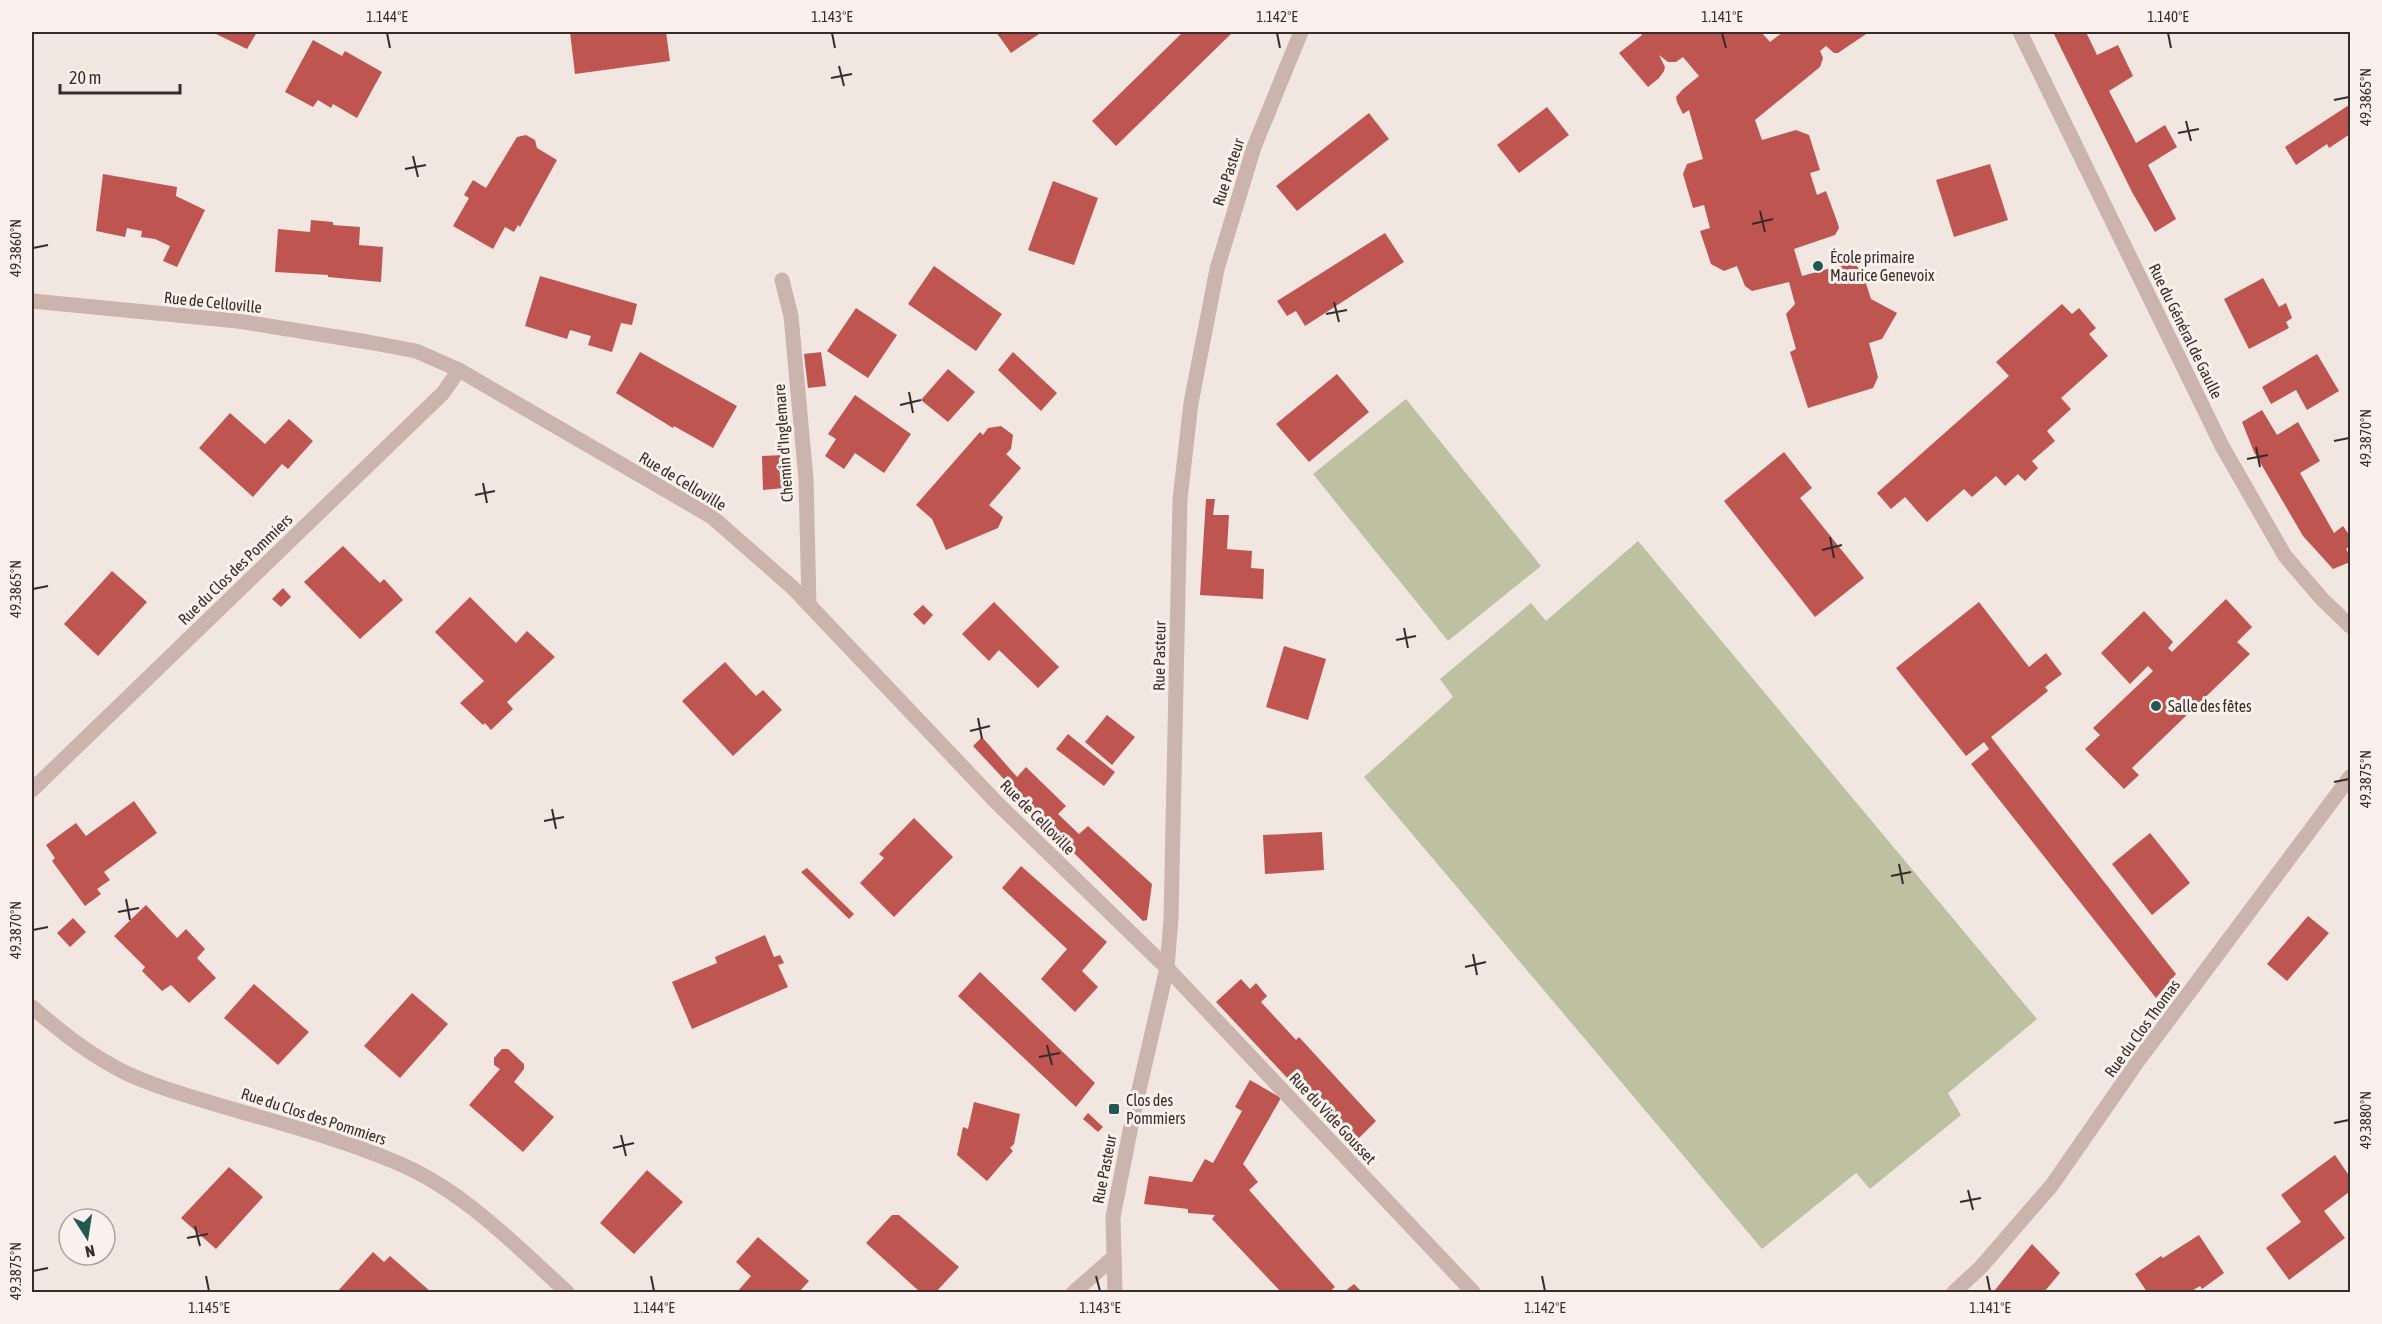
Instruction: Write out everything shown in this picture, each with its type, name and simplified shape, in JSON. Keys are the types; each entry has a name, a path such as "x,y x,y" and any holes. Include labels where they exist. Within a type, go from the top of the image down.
{"street":[{"name":"Rue Pasteur","path":"1115,1293 1113,1216 1167,968 1172,919 1180,499 1191,403 1216,268 1254,147 1301,32"},
{"name":"Rue du Général de Gaulle","path":"2020,32 2222,446 2285,555 2322,599 2350,626"},
{"name":"Chemin d'Inglemare","path":"782,280 791,316 804,456 809,605"},
{"name":"Rue de Celloville","path":"32,301 238,321 416,351 459,370 712,517 793,588 997,803 1167,968"},
{"name":"Rue du Clos des Pommiers","path":"32,790 443,393 459,370"},
{"name":"Rue du Clos Thomas","path":"1954,1293 1981,1267 2052,1185 2138,1061 2350,777"},
{"name":"Rue du Vide Gousset","path":"1167,968 1473,1293"},
{"name":"Rue du Clos des Pommiers","path":"32,1007 78,1046 125,1073 177,1092 325,1137 385,1158 436,1183 494,1227 567,1293"},
{"path":"1074,1293 1114,1257"}],"green space":[{"path":"1406,399 1541,566 1448,641 1313,474"},
{"path":"1638,541 2037,1019 1948,1093 1961,1115 1870,1189 1856,1173 1762,1249 1364,777 1453,697 1440,679 1531,603 1546,621"}],"building":[{"path":"212,32 257,32 247,49"},
{"path":"570,32 666,32 670,61 575,74"},
{"path":"996,32 1042,32 1011,53"},
{"path":"1183,32 1233,32 1116,146 1092,121"},
{"path":"1639,32 1761,32 1770,42 1783,32 1869,32 1838,53 1834,53 1826,46 1820,51 1823,58 1820,67 1755,120 1762,140 1796,130 1809,135 1820,170 1810,173 1817,195 1826,191 1838,224 1839,228 1835,235 1794,249 1802,276 1842,265 1856,265 1863,274 1871,299 1897,313 1882,339 1869,343 1878,377 1873,388 1808,408 1790,352 1796,349 1786,314 1795,304 1789,282 1752,291 1745,286 1737,266 1724,271 1711,264 1700,231 1710,228 1704,205 1693,208 1683,174 1687,164 1703,159 1689,110 1683,114 1676,97 1699,76 1683,57 1676,62 1668,62 1659,55 1665,67 1664,71 1648,87 1619,53 1642,35"},
{"path":"2053,32 2086,32 2097,55 2118,45 2133,76 2109,91 2136,143 2165,125 2177,147 2148,165 2176,219 2155,232 2132,192"},
{"path":"313,40 342,56 345,51 382,72 357,118 333,104 331,108 318,100 313,107 285,92"},
{"path":"2349,105 2350,134 2329,148 2327,144 2296,165 2285,147"},
{"path":"1547,107 1569,135 1519,173 1497,145"},
{"path":"1369,113 1389,139 1297,211 1276,186"},
{"path":"526,135 535,140 537,148 557,160 520,227 518,225 514,232 505,227 493,249 453,226 469,198 464,195 473,180 486,188 517,137"},
{"path":"1990,164 2008,220 1954,237 1936,180"},
{"path":"103,174 177,187 176,196 205,210 177,267 163,261 170,246 155,239 141,237 142,231 127,228 125,237 96,231"},
{"path":"1053,181 1098,198 1074,265 1028,250"},
{"path":"311,220 333,222 333,225 360,227 359,245 383,247 381,282 328,277 328,275 275,272 278,229 310,232"},
{"path":"1385,233 1404,262 1305,326 1296,311 1287,316 1277,301"},
{"path":"934,266 1002,314 976,351 908,304"},
{"path":"540,276 637,304 632,325 621,323 612,352 588,345 591,336 570,330 567,339 525,326"},
{"path":"2263,278 2279,307 2286,303 2292,318 2286,322 2289,328 2249,349 2224,299"},
{"path":"2062,304 2072,314 2079,308 2096,328 2089,334 2108,356 2061,398 2071,409 2047,431 2055,441 2032,461 2038,468 2025,481 2018,474 2005,486 1996,476 1972,497 1964,489 1927,522 1905,497 1891,509 1877,493 2009,376 1996,362"},
{"path":"856,308 897,335 868,378 827,351"},
{"path":"640,352 737,406 713,448 674,426 673,428 616,393"},
{"path":"821,352 826,386 808,388 804,354"},
{"path":"1013,352 1057,393 1041,411 998,370"},
{"path":"2317,354 2339,391 2307,410 2296,390 2271,404 2262,387"},
{"path":"948,369 975,392 948,422 921,400"},
{"path":"1337,374 1369,412 1309,462 1276,424"},
{"path":"855,395 911,434 884,473 855,453 844,469 825,456 836,439 828,434"},
{"path":"2262,410 2277,435 2298,422 2320,461 2300,473 2334,533 2343,526 2350,536 2350,546 2346,549 2350,562 2333,569 2303,536 2254,452 2242,422"},
{"path":"230,413 265,444 289,419 313,441 288,469 282,464 253,497 199,448"},
{"path":"1001,426 1013,435 1011,449 1006,454 1021,468 989,505 1003,517 998,528 946,550 932,519 916,505 980,432 983,435 988,428"},
{"path":"1784,452 1812,488 1800,498 1864,578 1815,617 1724,501"},
{"path":"783,455 784,488 763,490 762,456"},
{"path":"1206,499 1215,499 1213,515 1229,515 1227,549 1252,551 1251,568 1264,569 1263,599 1200,595"},
{"path":"343,546 380,583 384,579 403,600 360,639 304,582"},
{"path":"112,571 147,602 98,656 64,624"},
{"path":"283,588 291,597 281,607 272,599"},
{"path":"470,597 516,643 527,631 555,657 507,702 513,709 491,730 460,703 484,681 435,632"},
{"name":"Salle des fêtes","path":"2226,599 2252,627 2237,642 2250,654 2132,768 2139,775 2124,789 2085,749 2100,735 2093,728 2153,671 2148,666 2130,684 2101,653 2144,611 2173,642 2168,648 2172,652"},
{"path":"994,602 1059,667 1038,688 999,650 989,661 962,634"},
{"path":"1979,602 2029,667 2046,653 2062,674 2045,687 2048,691 1991,737 2176,974 2156,998 1971,764 1989,749 1984,742 1966,756 1896,668"},
{"path":"923,605 933,615 924,625 913,614"},
{"path":"1284,646 1326,659 1308,720 1266,707"},
{"path":"725,662 756,696 763,690 782,710 733,756 682,701"},
{"path":"1107,715 1135,737 1112,765 1085,742"},
{"path":"1068,734 1115,772 1104,786 1056,749"},
{"path":"982,737 1017,777 1026,767 1066,806 1058,814 1079,834 1088,826 1152,884 1147,920 1143,921 1013,793 1015,791 973,746"},
{"path":"134,801 157,833 104,872 110,880 97,889 101,894 85,906 52,861 55,858 46,845 76,823 86,836"},
{"path":"914,818 953,857 894,917 860,883 884,858 879,854"},
{"path":"1322,832 1324,870 1265,874 1263,835"},
{"path":"2150,833 2190,883 2152,915 2112,864"},
{"path":"1021,866 1107,942 1082,971 1098,987 1075,1012 1041,979 1067,949 1002,888"},
{"path":"807,868 854,914 849,919 801,872"},
{"path":"146,905 177,938 186,929 205,949 197,958 216,978 189,1003 171,985 162,991 142,971 145,967 114,936"},
{"path":"2308,916 2329,933 2287,981 2267,964"},
{"path":"73,918 86,932 70,947 57,933"},
{"path":"765,935 774,957 780,955 784,963 778,965 788,987 692,1029 672,982 717,963 715,957"},
{"path":"980,972 1095,1083 1076,1107 958,996"},
{"path":"1241,979 1250,989 1256,983 1267,996 1261,1002 1296,1040 1299,1037 1376,1121 1351,1146 1216,1002"},
{"path":"254,984 309,1032 278,1065 224,1018"},
{"path":"412,993 448,1024 400,1078 364,1046"},
{"path":"502,1049 508,1049 524,1064 524,1069 514,1082 554,1117 523,1152 469,1105 500,1069 494,1065 494,1058"},
{"path":"1250,1080 1281,1098 1243,1164 1258,1182 1249,1190 1335,1287 1329,1292 1281,1292 1212,1219 1215,1215 1188,1213 1188,1209 1144,1204 1149,1176 1192,1182 1205,1159 1213,1163 1242,1111 1235,1107"},
{"path":"974,1102 1020,1114 1014,1144 1010,1148 1013,1151 987,1181 957,1155 963,1127 968,1129"},
{"path":"1088,1113 1103,1127 1098,1132 1083,1119"},
{"path":"2335,1155 2350,1177 2350,1195 2349,1192 2324,1211 2345,1238 2289,1280 2266,1248 2301,1222 2281,1195"},
{"path":"229,1167 263,1197 216,1249 181,1218"},
{"path":"647,1170 683,1202 634,1254 600,1223"},
{"path":"892,1215 899,1215 959,1267 936,1292 920,1292 866,1243"},
{"path":"2199,1235 2224,1273 2202,1289 2200,1286 2190,1292 2147,1292 2135,1274 2161,1256 2163,1258"},
{"path":"758,1237 809,1281 799,1292 737,1292 751,1276 736,1262"},
{"path":"2032,1244 2060,1273 2044,1292 1998,1292 1995,1290"},
{"path":"373,1252 384,1262 390,1256 431,1292 337,1292"},
{"path":"1354,1284 1362,1292 1344,1292"}],"place":[{"name":"École primaire Maurice Genevoix","path":"1818,266"},
{"name":"Salle des fêtes","path":"2156,706"},
{"name":"Clos des Pommiers","path":"1114,1109"}]}
